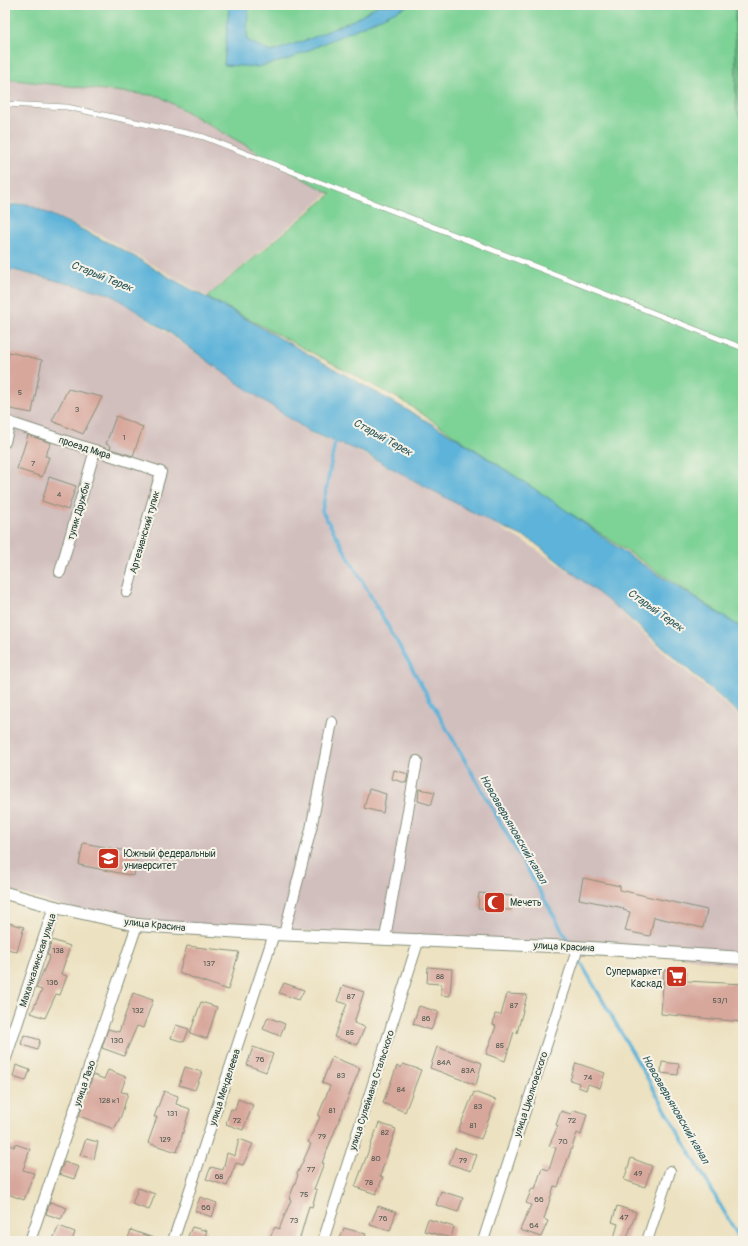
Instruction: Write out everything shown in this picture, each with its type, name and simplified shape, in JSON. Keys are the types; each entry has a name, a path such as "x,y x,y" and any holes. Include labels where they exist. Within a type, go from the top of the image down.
{"street":[{"name":"проезд Мира","path":"5,442 8,422 161,472"},
{"name":"тупик Дружбы","path":"60,572 95,450"},
{"name":"Артезианский тупик","path":"127,592 161,472"},
{"path":"279,934 311,829 332,722"},
{"path":"385,938 417,761"},
{"name":"улица Красина","path":"5,893 55,907 137,925 279,934 578,947 743,958"},
{"name":"Махачкалинская улица","path":"5,1058 55,907"},
{"name":"улица Лазо","path":"30,1241 137,925"},
{"name":"улица Менделеева","path":"173,1241 279,934"},
{"name":"улица Сулеймана Стальского","path":"323,1241 419,940"},
{"name":"улица Циолковского","path":"482,1241 578,947"},
{"path":"647,1241 670,1171"}],"lane":[{"path":"5,104 67,107 204,137 743,348"}],"shaded area":[{"path":"5,79 160,96 329,193 207,296 102,236 25,203 5,203"},
{"path":"5,269 112,295 312,434 355,450 450,499 528,544 594,588 670,658 743,719 743,967 653,951 119,921 5,890"}],"green space":[{"path":"5,5 743,5 743,629 403,401 207,297 331,194 159,96 5,79"},
{"path":"735,5 743,5 743,124 736,110"}],"water":[{"path":"229,5 252,5 248,11 247,40 271,52 312,38 358,18 378,5 410,5 287,60 257,67 224,65"},
{"name":"Старый Терек","path":"27,204 125,251 172,279 241,316 455,437 550,499 630,556 743,629 743,717 621,611 531,540 489,521 362,452 310,432 235,381 167,331 110,294 5,268 5,205"}],"building":[{"path":"9,352 42,360 32,413 5,408 5,377"},
{"path":"68,389 102,397 83,434 52,421"},
{"path":"116,416 143,427 133,456 110,449 111,446 106,444"},
{"path":"28,435 51,443 45,456 49,457 42,477 17,469"},
{"path":"49,477 76,486 68,510 42,501"},
{"path":"394,770 408,774 406,783 392,779"},
{"path":"369,789 386,794 383,813 364,808"},
{"path":"419,789 435,792 431,805 418,801"},
{"name":"Южный федеральный университет","path":"83,843 138,853 134,876 79,865"},
{"path":"583,878 620,886 620,890 707,910 703,928 654,917 650,936 625,931 630,912 623,910 624,908 579,899"},
{"name":"Мечеть","path":"479,893 512,896 511,910 478,908"},
{"path":"5,922 24,927 17,952 5,948"},
{"path":"52,940 70,946 61,974 67,976 60,995 56,994 45,1018 31,1013 42,990 36,988 50,956 47,955"},
{"path":"187,946 239,952 228,990 179,973"},
{"path":"428,967 452,969 450,996 441,995 441,984 427,983"},
{"path":"664,970 687,972 686,981 743,984 743,1022 661,1014"},
{"path":"284,983 304,990 299,1000 279,993"},
{"path":"343,985 364,992 354,1023 365,1027 357,1045 334,1037 347,1004 337,1001"},
{"path":"133,993 153,1000 143,1028 137,1026 124,1056 102,1048 108,1029 119,1032"},
{"path":"507,994 527,995 517,1033 514,1032 505,1061 486,1054 496,1026 493,1025 495,1014 501,1015"},
{"path":"201,1002 217,1007 207,1039 190,1033"},
{"path":"419,1006 439,1012 431,1030 413,1024"},
{"path":"268,1017 285,1024 280,1036 263,1029"},
{"path":"176,1025 189,1029 184,1042 171,1038"},
{"path":"24,1035 40,1040 37,1050 21,1044"},
{"path":"253,1047 273,1054 266,1072 247,1065"},
{"path":"437,1047 482,1063 476,1085 430,1068"},
{"path":"332,1057 360,1068 322,1163 324,1163 314,1189 317,1190 312,1207 309,1206 299,1241 268,1241 275,1227 279,1229 291,1200 289,1199 298,1175 297,1174 311,1144 308,1142 320,1117 318,1116 330,1086 322,1083"},
{"path":"662,1062 679,1064 678,1075 661,1073"},
{"path":"576,1063 605,1073 600,1088 588,1084 586,1090 578,1087 579,1083 570,1080"},
{"path":"403,1064 421,1070 405,1112 383,1103 397,1066 401,1068"},
{"path":"16,1065 30,1070 26,1081 13,1077"},
{"path":"185,1067 202,1072 195,1090 179,1085"},
{"path":"108,1070 126,1077 121,1092 128,1093 121,1116 114,1129 79,1116 93,1075 104,1079"},
{"path":"164,1091 178,1096 176,1104 190,1109 177,1152 148,1143 157,1117 154,1117"},
{"path":"474,1092 496,1100 481,1139 458,1131"},
{"path":"238,1099 253,1105 243,1130 226,1124 231,1109 235,1110"},
{"path":"574,1110 587,1114 581,1135 577,1133 558,1187 554,1186 544,1219 548,1221 541,1237 520,1230 531,1205 526,1203 532,1188 535,1189 542,1168 549,1170 556,1148 549,1146 558,1126 556,1125 561,1111 571,1114"},
{"path":"379,1123 396,1129 380,1176 383,1177 376,1194 355,1187"},
{"path":"86,1139 98,1142 94,1159 80,1155"},
{"path":"239,1139 253,1144 243,1165 236,1163 227,1186 206,1179 211,1167 223,1170 227,1153 235,1156"},
{"path":"5,1143 14,1147 15,1144 30,1149 23,1170 34,1173 24,1200 5,1193"},
{"path":"455,1148 477,1155 471,1171 449,1164"},
{"path":"631,1158 652,1166 645,1187 624,1180"},
{"path":"64,1162 79,1167 74,1179 59,1174"},
{"path":"138,1188 155,1194 149,1210 132,1204"},
{"path":"441,1191 463,1198 458,1212 436,1205"},
{"path":"200,1197 217,1203 212,1217 195,1211"},
{"path":"50,1202 67,1208 61,1219 46,1214"},
{"path":"378,1206 396,1212 390,1231 370,1225"},
{"path":"617,1206 636,1212 626,1241 613,1241 618,1224 612,1222"},
{"path":"428,1219 454,1227 451,1238 424,1231"},
{"path":"59,1226 75,1232 72,1241 52,1241"},
{"path":"192,1227 207,1231 203,1241 188,1236"},
{"path":"344,1228 366,1234 364,1241 339,1241"},
{"path":"131,1230 159,1240 159,1241 127,1241"}],"waterway":[{"name":"Новоаверьяновский канал","path":"336,437 322,511 570,944"},
{"name":"Новоаверьяновский канал","path":"577,956 741,1241"}],"place":[{"name":"Южный федеральный университет","path":"108,859"},
{"name":"Мечеть","path":"495,902"},
{"name":"Супермаркет Каскад","path":"677,977"}]}
